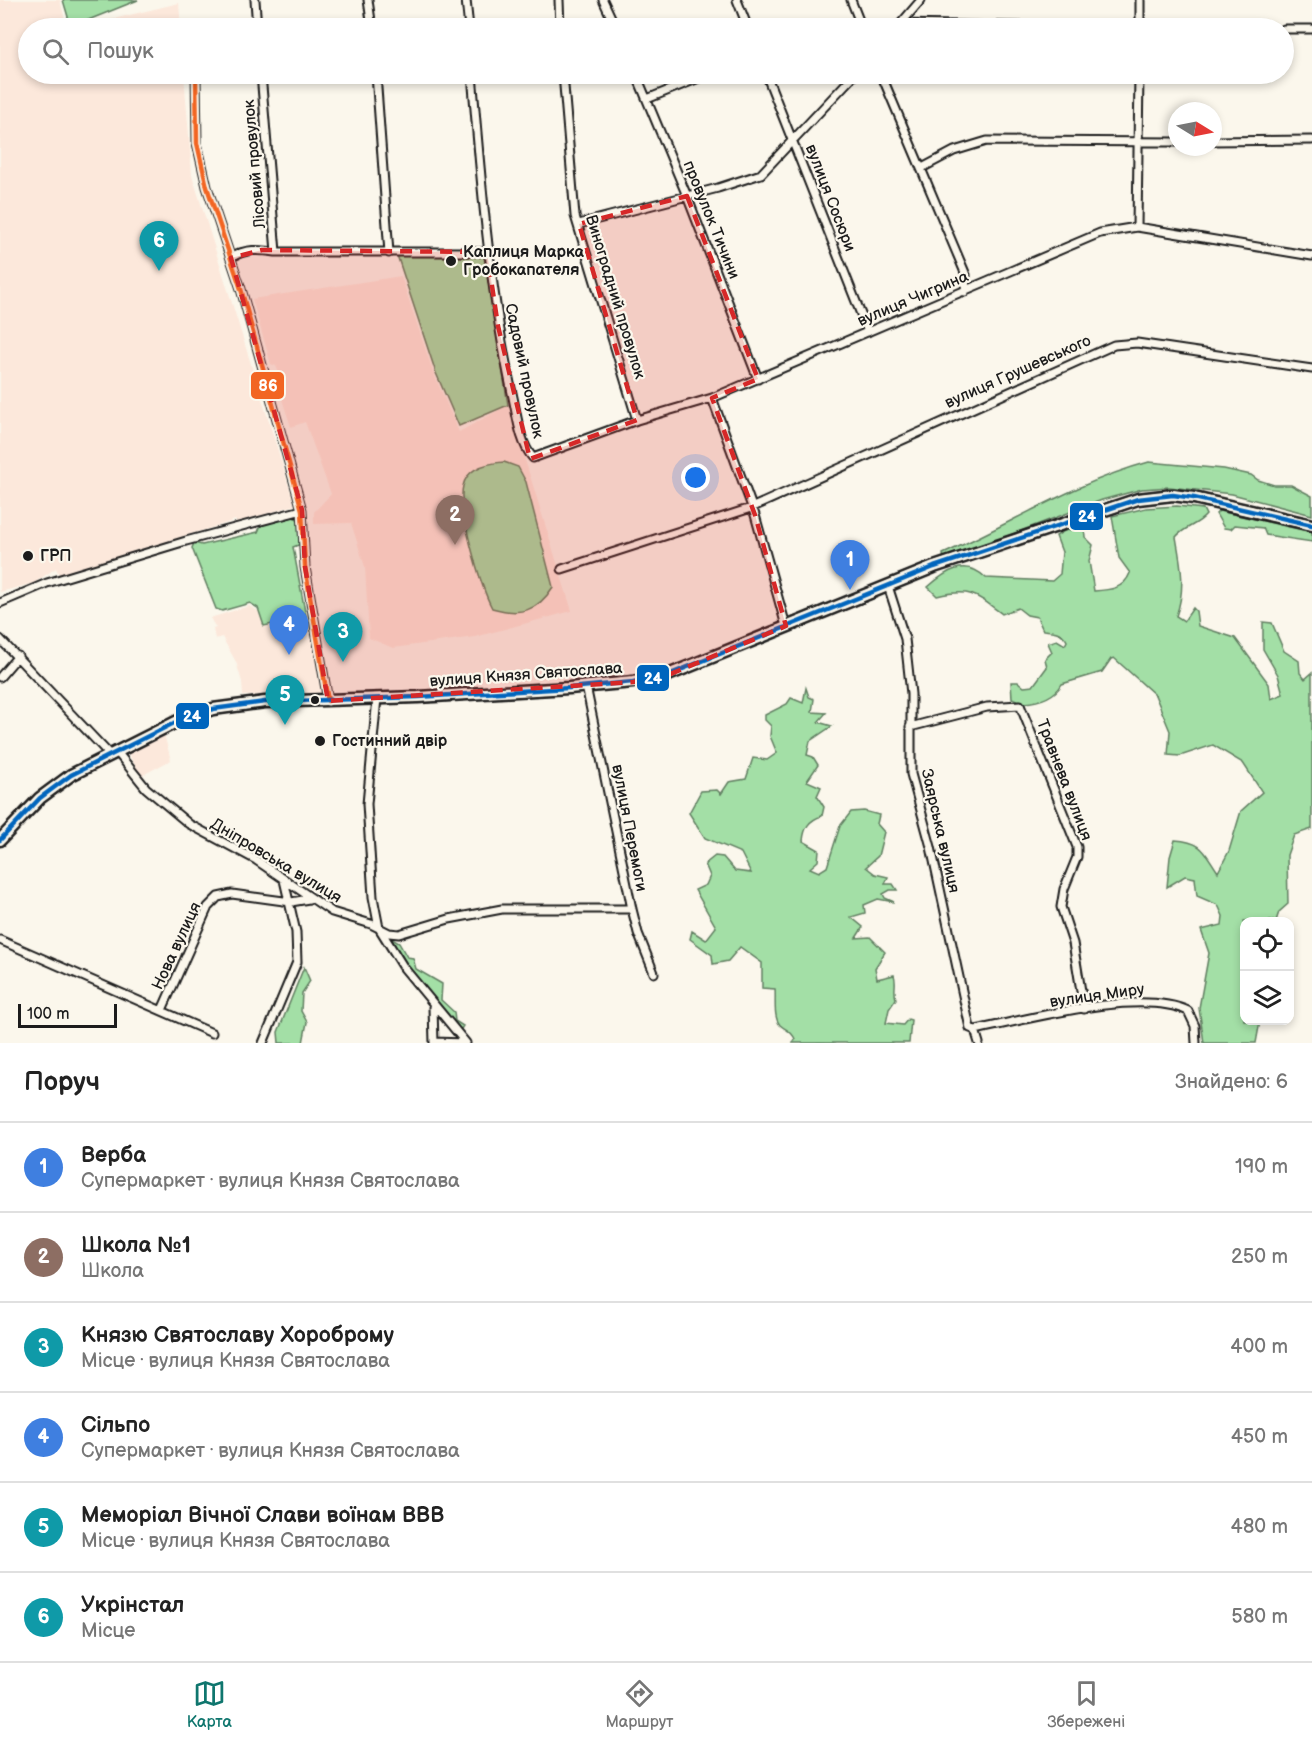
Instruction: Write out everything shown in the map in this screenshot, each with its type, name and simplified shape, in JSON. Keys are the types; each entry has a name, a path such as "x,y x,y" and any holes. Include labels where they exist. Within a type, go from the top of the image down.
{"main road":[{"name":"вулиця Князя Святослава","path":"0,840 40,798 71,775 178,721 213,709 264,702 327,701 586,686 633,682 668,675 934,567 1138,499 1173,495 1194,498 1312,525"}],"street":[{"path":"255,0 256,18"},
{"path":"368,0 371,18"},
{"path":"466,0 468,18"},
{"path":"559,0 560,18"},
{"path":"603,0 611,18"},
{"path":"737,0 744,18"},
{"path":"850,0 858,18"},
{"path":"906,18 921,0"},
{"path":"1140,0 1140,18"},
{"path":"1294,29 1312,29"},
{"path":"196,84 197,143 207,187 231,258 302,510 305,567 327,701"},
{"name":"Лісовий провулок","path":"262,84 276,252"},
{"path":"376,84 389,254"},
{"name":"Садовий провулок","path":"473,84 487,252 498,326 522,435 533,458"},
{"name":"Виноградний провулок","path":"564,84 575,216 638,420"},
{"name":"провулок Тичини","path":"640,84 687,196 758,379"},
{"path":"647,99 684,84"},
{"name":"вулиця Сосюри","path":"770,84 868,332"},
{"path":"579,224 761,174 846,84"},
{"path":"885,84 966,275 965,292"},
{"path":"1137,227 1139,84"},
{"path":"1222,141 1312,140"},
{"path":"922,168 954,151 987,141 1168,142"},
{"name":"вулиця Чигрина","path":"533,458 638,420 712,398 1100,233 1137,227 1312,256"},
{"path":"231,258 243,251 389,254 487,252"},
{"name":"вулиця Грушевського","path":"562,569 751,508 1114,345 1137,343 1312,369"},
{"path":"712,398 751,508 786,626"},
{"path":"0,603 47,583 186,541 302,510"},
{"name":"Заярська вулиця","path":"888,586 905,639 911,694 911,774 931,847 959,988 970,1028 975,1030 978,1043"},
{"name":"Дніпровська вулиця","path":"0,639 140,782 189,824 256,860 332,912 399,934 449,919 512,909 632,909"},
{"path":"0,677 18,656"},
{"name":"вулиця Перемоги","path":"586,686 632,909 638,933 654,973"},
{"path":"377,698 367,804 373,897 378,928 392,952 465,1043"},
{"name":"Травнева вулиця","path":"910,727 987,707 1020,705 1077,847 1077,857 1064,889 1060,908 1073,943 1084,1009"},
{"path":"263,1043 297,962 296,932 284,879"},
{"name":"Нова вулиця","path":"162,1010 208,907 218,897 232,894 291,902 310,899"},
{"name":"Нова вулиця","path":"0,940 213,1033"},
{"name":"вулиця Миру","path":"975,1030 1084,1009 1152,1001 1179,1007 1192,1017 1196,1043"},
{"path":"433,1005 434,1042 465,1043"}],"highlighted area":[{"path":"687,196 758,379 712,398 755,515 786,626 668,675 633,682 328,701 305,567 302,510 231,258 262,250 487,252 498,326 530,459 637,420 579,224"}],"shaded area":[{"path":"0,0 60,0 64,18 18,18 18,84 185,84 192,175 295,505 237,523 235,520 59,575 56,568 34,583 0,592"},
{"path":"179,3 180,18 117,18"},
{"path":"401,276 434,374 459,432 508,405 572,611 475,637 393,648 369,638 365,567 351,523 314,524 314,512 331,494 305,422 291,427 276,381 279,373 276,366 271,364 252,299"},
{"path":"249,606 260,612 265,626 306,617 308,625 313,624 322,693 243,696 242,682 236,662 222,637 215,639 213,629 216,628 210,618"},
{"path":"164,734 171,760 141,776 128,753"}],"green space":[{"path":"63,0 138,0 93,18 68,18"},
{"path":"397,255 484,257 508,405 459,426 436,373"},
{"path":"504,462 518,467 526,482 553,587 534,607 511,612 492,608 487,598 476,566 463,511 462,496 465,480 469,475 485,465"},
{"path":"1149,462 1224,469 1251,475 1274,485 1291,485 1312,496 1312,515 1232,494 1169,487 1142,489 1102,500 944,560 943,554 1044,504 1096,480"},
{"path":"1177,506 1203,509 1206,515 1176,537 1182,587 1176,616 1184,621 1193,608 1196,611 1198,626 1235,638 1269,684 1271,699 1283,694 1278,675 1263,649 1263,622 1272,623 1284,651 1299,661 1300,673 1305,679 1312,673 1312,829 1294,835 1287,855 1288,904 1279,912 1277,917 1240,917 1240,1025 1259,1025 1256,1043 1204,1043 1199,1008 1209,953 1201,930 1222,925 1223,916 1218,905 1197,896 1195,878 1185,876 1167,887 1170,857 1175,840 1198,846 1218,872 1229,851 1241,811 1262,792 1243,763 1213,745 1180,756 1168,755 1170,731 1155,695 1114,658 1102,672 1062,684 1055,693 1046,698 1023,703 1012,698 1011,682 1018,682 1024,687 1033,686 1047,667 1045,659 1052,652 1048,643 1057,640 1065,645 1067,641 1063,635 1043,630 1037,617 1027,615 1018,608 1002,614 972,594 957,593 937,596 928,587 949,572 963,568 978,572 986,578 1052,581 1060,574 1062,552 1056,536 1064,531 1084,527 1085,537 1093,545 1089,561 1094,591 1116,588 1130,573 1119,558 1112,516 1146,508"},
{"path":"1219,511 1312,532 1312,542 1266,535 1263,528 1235,525 1231,529 1224,528 1216,514"},
{"path":"293,517 300,520 301,544 293,547 306,617 264,626 258,608 250,603 222,611 216,609 192,548 194,543 202,545 258,532 261,525"},
{"path":"806,688 809,697 814,699 812,712 826,713 818,722 832,726 810,741 807,755 813,757 818,765 807,781 821,787 817,796 824,807 822,816 811,822 804,836 803,841 819,850 818,861 810,868 819,872 827,867 840,826 851,812 864,811 879,815 877,824 884,832 878,856 866,867 875,874 888,877 885,884 893,884 897,890 890,890 883,894 885,898 894,902 878,899 864,905 865,913 851,917 863,927 856,938 870,937 885,952 875,968 877,979 894,975 896,999 889,1009 886,1023 903,1025 908,1019 911,1020 909,1043 793,1043 795,1039 780,1025 776,1017 775,989 762,988 762,963 740,947 728,961 713,964 712,955 690,939 692,931 706,940 716,927 695,890 706,885 710,876 705,864 715,856 723,857 735,871 751,873 741,853 705,838 689,813 701,791 717,790 721,794 729,782 746,779 753,758 767,760 777,753 770,736 771,726 765,720 765,715 787,704 791,698 803,703"},
{"path":"387,936 399,943 407,957 413,958 416,969 442,984 441,1000 454,1012 455,1021 463,1026 461,1029 457,1030 406,967"},
{"path":"304,967 310,981 302,993 301,1011 307,1022 303,1043 279,1043 278,1032"}],"transit line":[{"name":"86","path":"196,84 197,143 207,187 241,289 302,510 305,567 328,701"},
{"name":"24","path":"0,840 40,798 71,775 178,721 213,709 265,702 418,697 569,688 633,682 668,675 934,567 1138,499 1173,495 1194,498 1312,525"}],"place":[{"name":"Каплиця Марка Гробокапателя","path":"451,261"},
{"name":"Укрінстал","path":"159,271"},
{"name":"Школа №1","path":"455,545"},
{"name":"ГРП","path":"28,556"},
{"name":"Верба","path":"850,590"},
{"name":"Сільпо","path":"289,655"},
{"name":"Князю Святославу Хороброму","path":"343,662"},
{"name":"Меморіал Вічної Слави воїнам ВВВ","path":"285,725"},
{"name":"Гостинний двір","path":"320,741"}]}
